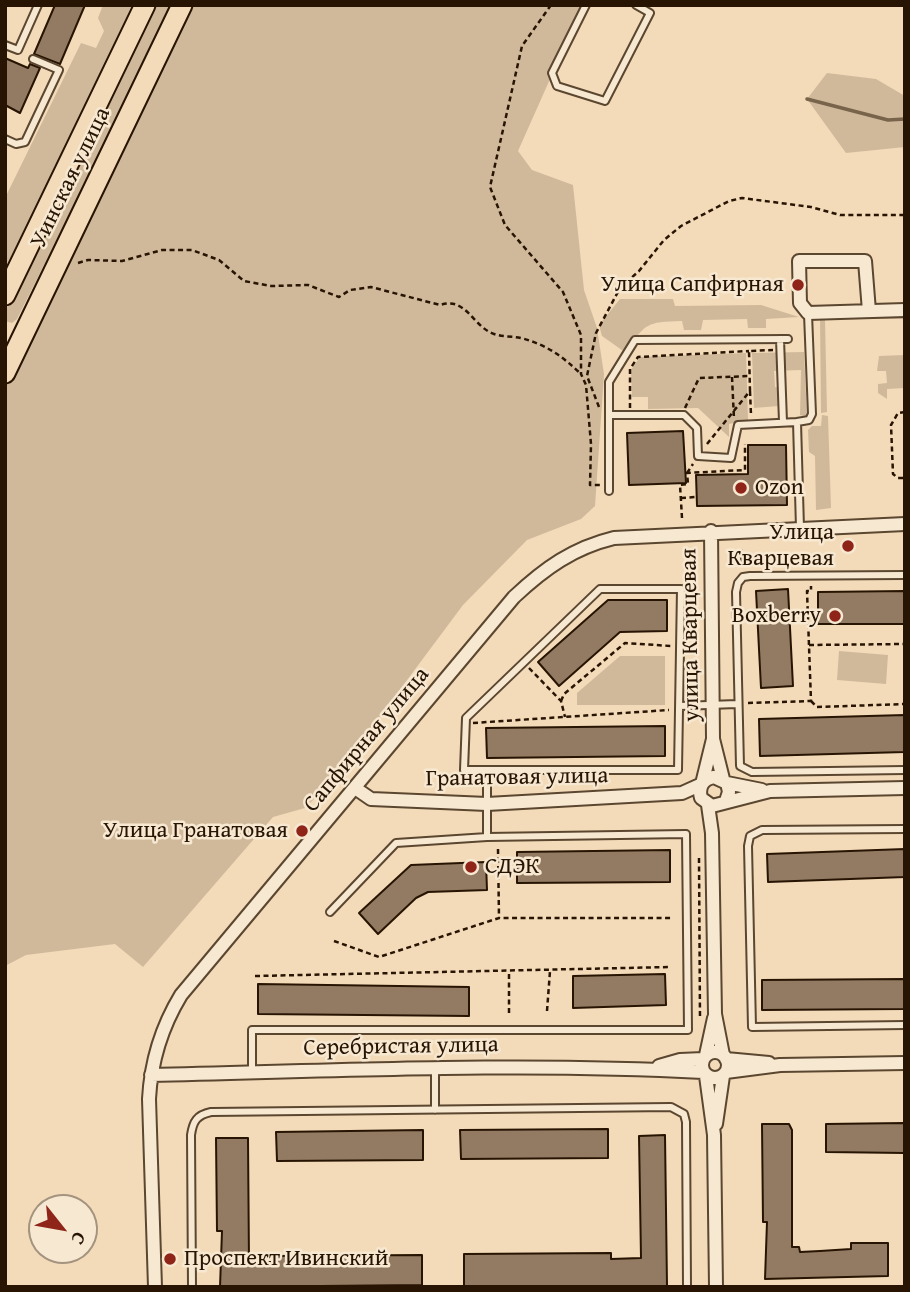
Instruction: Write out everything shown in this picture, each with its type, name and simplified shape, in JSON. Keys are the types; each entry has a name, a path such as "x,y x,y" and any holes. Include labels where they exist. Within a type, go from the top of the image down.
{"main road":[{"name":"Уинская улица","path":"5,295 145,5"},
{"name":"Уинская улица","path":"5,373 182,5"},
{"path":"5,332 12,333 22,324 100,161 130,114"}],"street":[{"path":"869,311 865,261 799,261 800,303 808,313 905,310"},
{"name":"Сапфирная улица","path":"155,1287 148,1123 151,1075 166,1020 181,995 503,609 555,562 584,546 614,538 711,531 905,524"},
{"name":"улица Кварцевая","path":"711,531 713,739"},
{"path":"712,833 729,792 713,739"},
{"path":"713,739 700,793 706,803 712,833 715,1014 725,1065 714,1135"},
{"path":"702,784 709,778 770,792"},
{"name":"Гранатовая улица","path":"355,788 371,799 487,804 682,793 702,784"},
{"path":"706,803 724,803 770,792 905,788"},
{"name":"Гранатовая улица","path":"682,793 706,803"},
{"path":"715,1014 705,1065 714,1135 716,1287"},
{"path":"705,1065 715,1052 725,1065"},
{"name":"Серебристая улица","path":"151,1075 435,1065 652,1068 680,1060 705,1065"},
{"path":"725,1065 905,1063"},
{"path":"705,1065 715,1079 725,1065"}],"lane":[{"path":"5,45 18,50 38,5"},
{"path":"586,5 552,73 557,86 605,101 650,13 636,5"},
{"path":"5,139 16,144 28,138 59,70 33,59"},
{"path":"609,415 681,415 697,428 699,455 705,459 731,458 735,428 751,423 809,420 812,414 808,313"},
{"path":"780,339 783,422"},
{"path":"609,488 610,378 635,340 788,339"},
{"path":"797,422 800,528"},
{"path":"905,575 743,577 738,583 737,704 738,758 745,770 905,770"},
{"path":"600,589 681,589 678,770 464,770 466,718 523,662 600,589"},
{"path":"680,707 737,704"},
{"path":"487,771 487,837"},
{"path":"905,829 762,830 750,836 748,846 752,1027 905,1025"},
{"path":"252,1070 252,1030 688,1030 686,834 487,837 396,843 330,912"},
{"path":"435,1065 435,1110"},
{"path":"192,1287 191,1135 193,1123 200,1115 211,1112 435,1110 679,1110 685,1122 687,1287"}],"path":[{"path":"551,5 522,46 490,187 505,225 563,292 572,309 581,335 581,374"},
{"path":"609,415 600,408 587,376 596,333 620,288 639,271 664,240 681,226 729,201 742,198 811,207 840,215 905,215"},
{"path":"78,264 88,260 122,261 179,248 206,254 244,281 271,286 308,285 339,297 350,290 384,289 440,305 447,303 463,307 479,325 495,335 524,339 556,350 581,374 586,385 591,444 590,485 609,488"},
{"path":"631,415 630,369 638,356 780,349"},
{"path":"749,351 751,423"},
{"path":"681,415 699,378 750,376"},
{"path":"732,377 735,428"},
{"path":"687,473 750,391"},
{"path":"905,412 898,413 891,425 893,474 898,478 905,478"},
{"path":"681,498 696,496"},
{"path":"811,578 811,591 807,591 811,701 817,707 905,704"},
{"path":"561,701 564,694 625,643 680,647"},
{"path":"809,645 905,644"},
{"path":"523,662 561,701 565,717"},
{"path":"737,704 811,701"},
{"path":"465,724 680,707"},
{"path":"498,849 499,918"},
{"path":"699,858 700,1019"},
{"path":"334,941 379,957 499,918 671,918"},
{"path":"255,976 670,967"},
{"path":"509,971 509,1013"},
{"path":"547,1011 550,971"}],"shaded area":[{"path":"103,5 133,5 5,272 5,198 81,43 96,48 104,31 98,18"},
{"path":"154,5 174,5 17,319 12,323 5,321 5,312"},
{"path":"188,5 583,5 518,151 532,170 573,185 584,290 597,328 604,374 595,506 581,519 527,540 463,605 331,782 305,808 273,817 143,967 115,944 26,955 5,966 5,387"},
{"path":"827,73 876,79 905,96 905,147 846,153 807,99"},
{"path":"620,299 673,299 675,306 761,305 799,317 766,319 766,328 748,328 747,319 703,320 701,330 684,330 682,321 661,322 643,330 626,353 602,336 599,325"},
{"path":"905,315 905,319 825,319 827,412 821,413 820,317"},
{"path":"804,352 807,417 800,415 801,370 774,371 775,387 780,388 779,406 754,408 752,353"},
{"path":"746,353 748,420 729,424 729,437 698,408 648,409 648,397 632,397 631,370 640,357"},
{"path":"905,355 905,388 887,389 887,399 878,393 878,384 887,383 886,371 877,371 879,356"},
{"path":"822,415 828,416 831,508 816,510 815,456 809,452 808,430 812,426 821,426"},
{"path":"839,651 888,655 886,684 837,680"},
{"path":"620,656 665,656 665,705 577,705 577,693"}],"building":[{"path":"55,5 85,5 60,64 34,54"},
{"path":"5,58 28,68 30,64 40,68 20,113 5,105"},
{"path":"683,431 686,483 629,485 627,433"},
{"path":"748,445 786,445 787,505 697,506 696,475 748,474"},
{"path":"788,589 793,686 761,688 756,591"},
{"path":"905,591 905,624 818,624 818,592"},
{"path":"608,600 667,600 667,631 620,632 559,686 538,662"},
{"path":"905,715 905,752 760,756 759,719"},
{"path":"665,726 665,756 487,758 486,728"},
{"path":"905,849 905,877 768,882 767,854"},
{"path":"670,850 670,882 517,883 517,852"},
{"path":"486,862 487,890 428,892 416,898 378,934 359,913 411,865"},
{"path":"665,974 666,1005 573,1008 573,976"},
{"path":"905,979 905,1009 762,1010 762,980"},
{"path":"258,984 469,987 469,1016 258,1014"},
{"path":"905,1123 905,1153 826,1152 826,1124"},
{"path":"762,1124 789,1124 792,1130 792,1247 799,1247 800,1252 851,1249 851,1243 888,1243 888,1276 765,1279 767,1222 763,1222"},
{"path":"608,1129 608,1158 461,1159 460,1130"},
{"path":"423,1130 423,1160 277,1161 276,1132"},
{"path":"665,1135 667,1286 464,1287 464,1254 611,1253 611,1259 641,1258 639,1136"},
{"path":"216,1138 248,1138 249,1262 276,1262 276,1256 422,1255 422,1285 220,1287 222,1231 217,1231"}],"waterway":[{"path":"807,99 888,120 905,119"}],"place":[{"name":"Улица Сапфирная","path":"798,285"},
{"name":"Ozon","path":"741,488"},
{"name":"Улица Кварцевая","path":"848,546"},
{"name":"Boxberry","path":"835,616"},
{"name":"Улица Гранатовая","path":"302,831"},
{"name":"СДЭК","path":"471,867"},
{"name":"Проспект Ивинский","path":"170,1259"}]}
